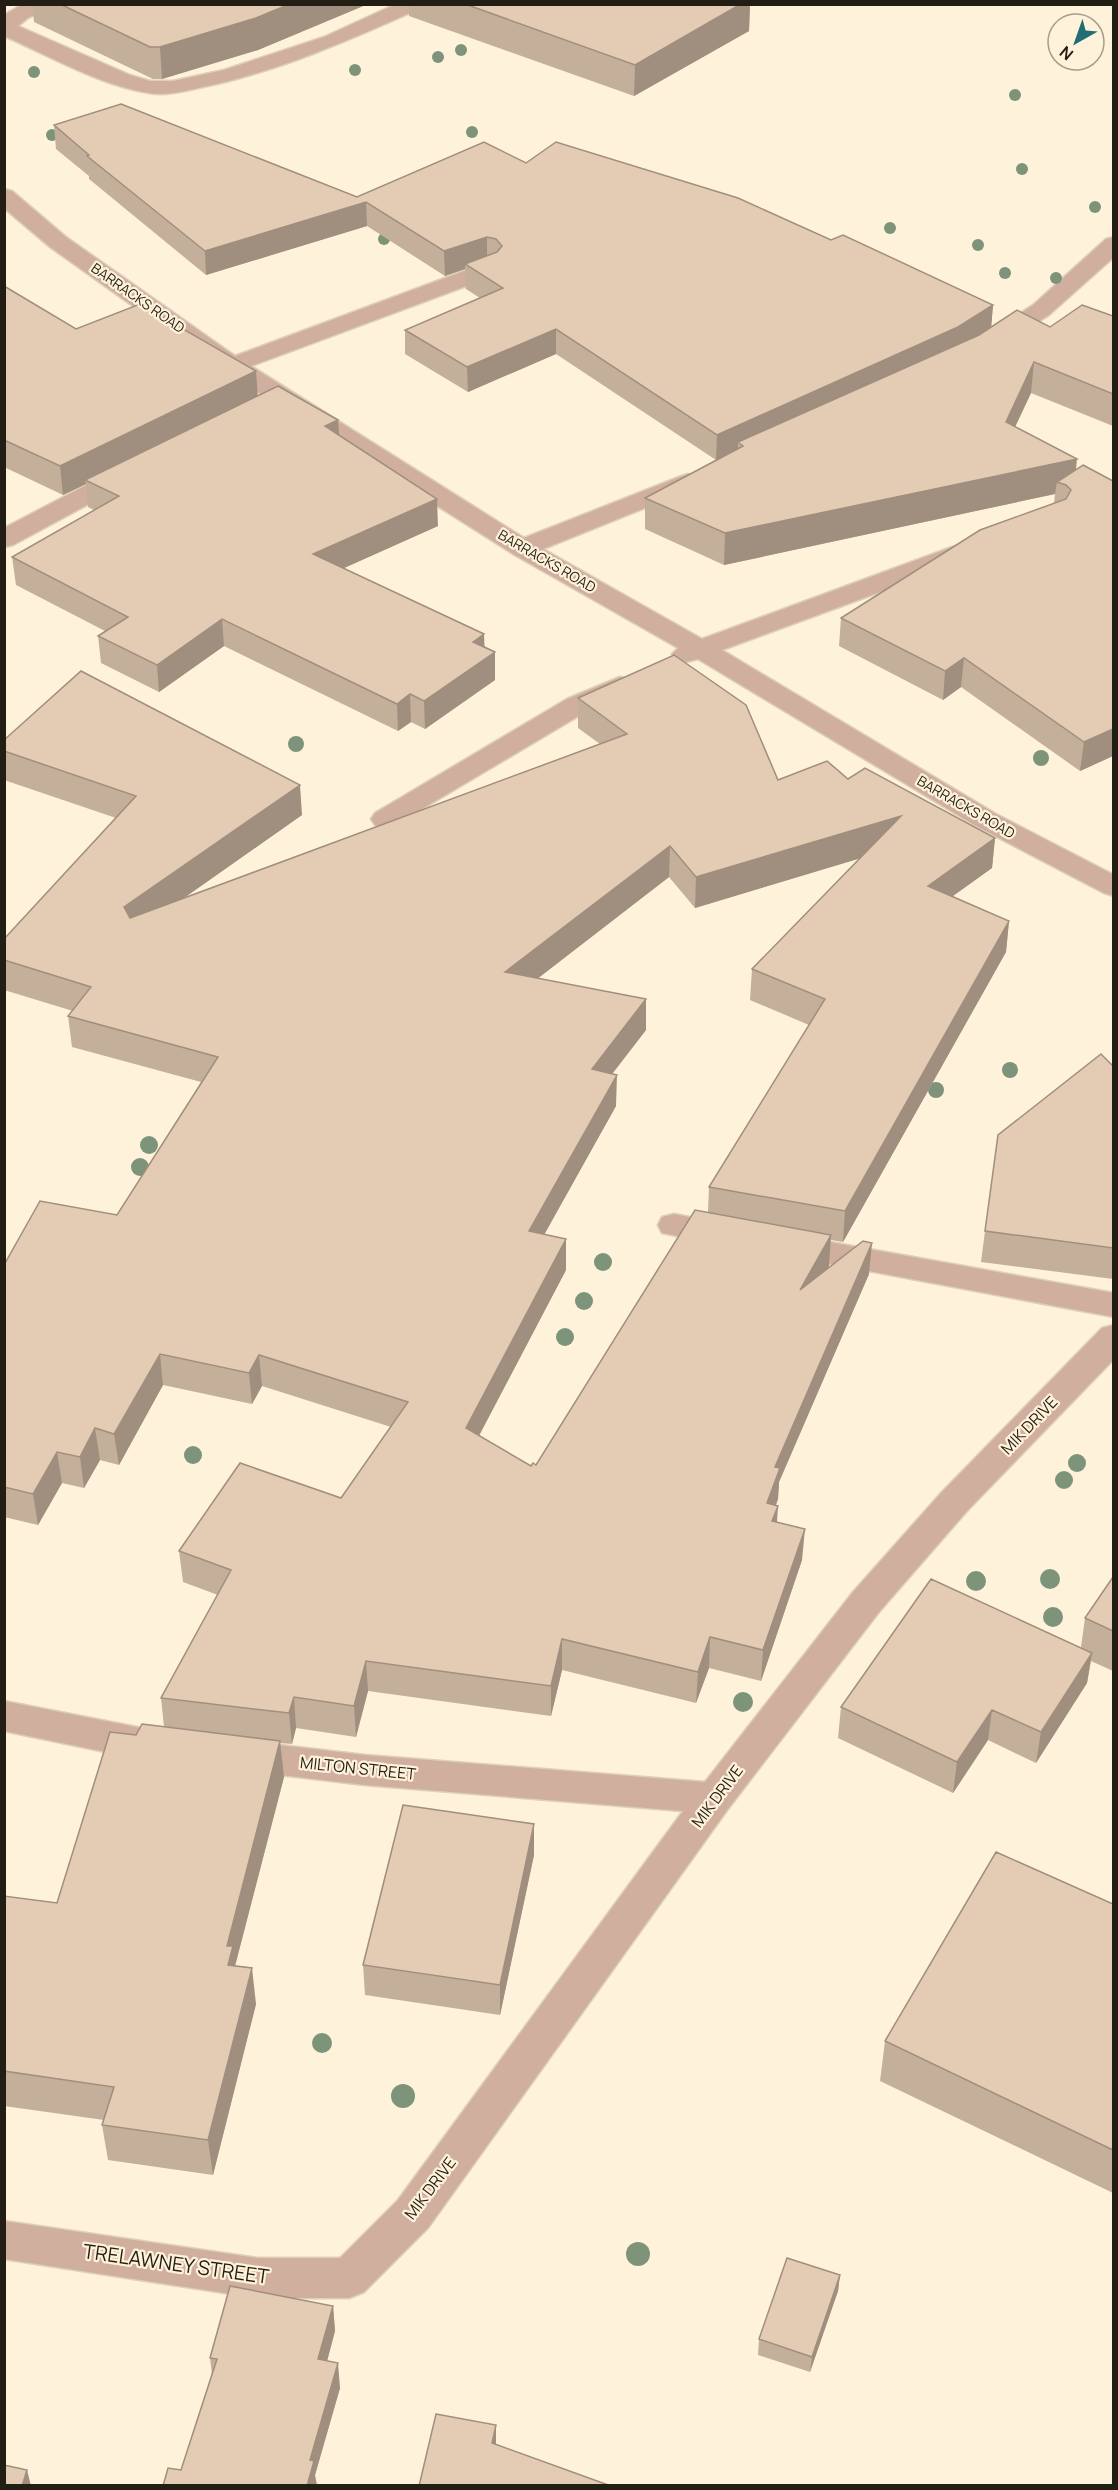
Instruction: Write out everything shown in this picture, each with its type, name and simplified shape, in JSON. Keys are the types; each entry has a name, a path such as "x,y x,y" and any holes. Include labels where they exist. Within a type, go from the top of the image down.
{"street":[{"path":"42,4 17,15 9,21 6,29 122,80 150,87 194,84 229,75 331,41 414,4"},
{"name":"BARRACKS ROAD","path":"4,196 58,242 232,365 274,403 699,648 986,820 1113,887"},
{"path":"975,353 1041,310 1113,244"},
{"path":"232,365 488,270"},
{"path":"4,540 47,515 145,466"},
{"path":"522,548 707,475"},
{"path":"385,819 577,705 648,671 699,648 987,544"},
{"path":"674,1225 1113,1305"},
{"name":"MIK DRIVE","path":"349,2278 413,2214 714,1798 866,1602 954,1502 1113,1337"},
{"name":"MILTON STREET","path":"4,1716 125,1741 364,1770 714,1798"},
{"name":"TRELAWNEY STREET","path":"4,2240 257,2278 349,2278"}],"building":[{"path":"60,4 290,4 256,18 160,47 150,47"},
{"path":"465,4 741,4 635,65"},
{"path":"121,104 357,197 484,142 526,163 556,142 738,198 831,240 843,235 993,305 958,327 717,435 556,329 467,367 405,330 503,288 465,264 497,252 502,246 496,239 487,237 444,251 366,202 205,251 87,156 89,155 54,125"},
{"path":"4,286 76,329 140,304 256,371 60,466 4,440"},
{"path":"1082,305 1113,316 1113,394 1034,362 1006,422 1077,459 725,533 645,498 743,446 738,442 979,335 1017,310 1050,327"},
{"path":"278,386 338,420 325,426 437,499 313,554 484,634 473,642 495,652 424,701 410,694 397,704 222,619 157,665 98,636 128,617 12,557 119,496 85,480"},
{"path":"1083,465 1113,481 1113,729 1084,742 964,658 945,671 841,618 980,530 1066,499 1071,490 1066,485 1057,482"},
{"path":"674,655 746,705 778,780 827,761 848,779 865,768 995,838 928,886 1009,921 845,1211 709,1187 825,999 752,969 901,816 696,877 670,846 505,972 646,999 592,1069 617,1075 529,1231 566,1239 466,1428 531,1466 533,1463 536,1465 695,1210 831,1235 800,1290 863,1241 872,1243 775,1467 780,1468 767,1503 778,1506 772,1521 805,1529 763,1650 710,1637 698,1672 562,1639 551,1686 366,1661 354,1706 294,1697 289,1713 161,1698 231,1570 179,1551 240,1463 341,1498 408,1402 259,1355 249,1373 160,1354 114,1434 95,1428 80,1457 57,1452 33,1494 4,1487 4,1265 40,1201 117,1215 218,1057 68,1016 91,987 4,960 4,939 136,796 4,751 4,740 81,671 300,785 124,907 130,918 627,734 578,698"},
{"path":"1101,1054 1113,1066 1113,1248 985,1231 998,1135"},
{"path":"1113,1577 1113,1631 1085,1618"},
{"path":"931,1579 1092,1653 1041,1732 992,1710 957,1762 841,1707"},
{"path":"142,1724 280,1741 227,1946 233,1946 228,1965 252,1968 208,2140 102,2125 114,2087 4,2071 4,1896 57,1903 110,1732 136,1735"},
{"path":"403,1805 534,1824 500,1985 363,1965"},
{"path":"996,1852 1113,1904 1113,2150 885,2041"},
{"path":"787,2258 840,2275 812,2357 759,2339"},
{"path":"230,2286 333,2306 318,2359 338,2363 310,2460 314,2461 307,2486 163,2486 168,2468 181,2470 217,2359 210,2358"},
{"path":"436,2414 496,2425 492,2443 611,2486 419,2486"},
{"path":"4,2465 27,2470 22,2486 4,2486"}]}
